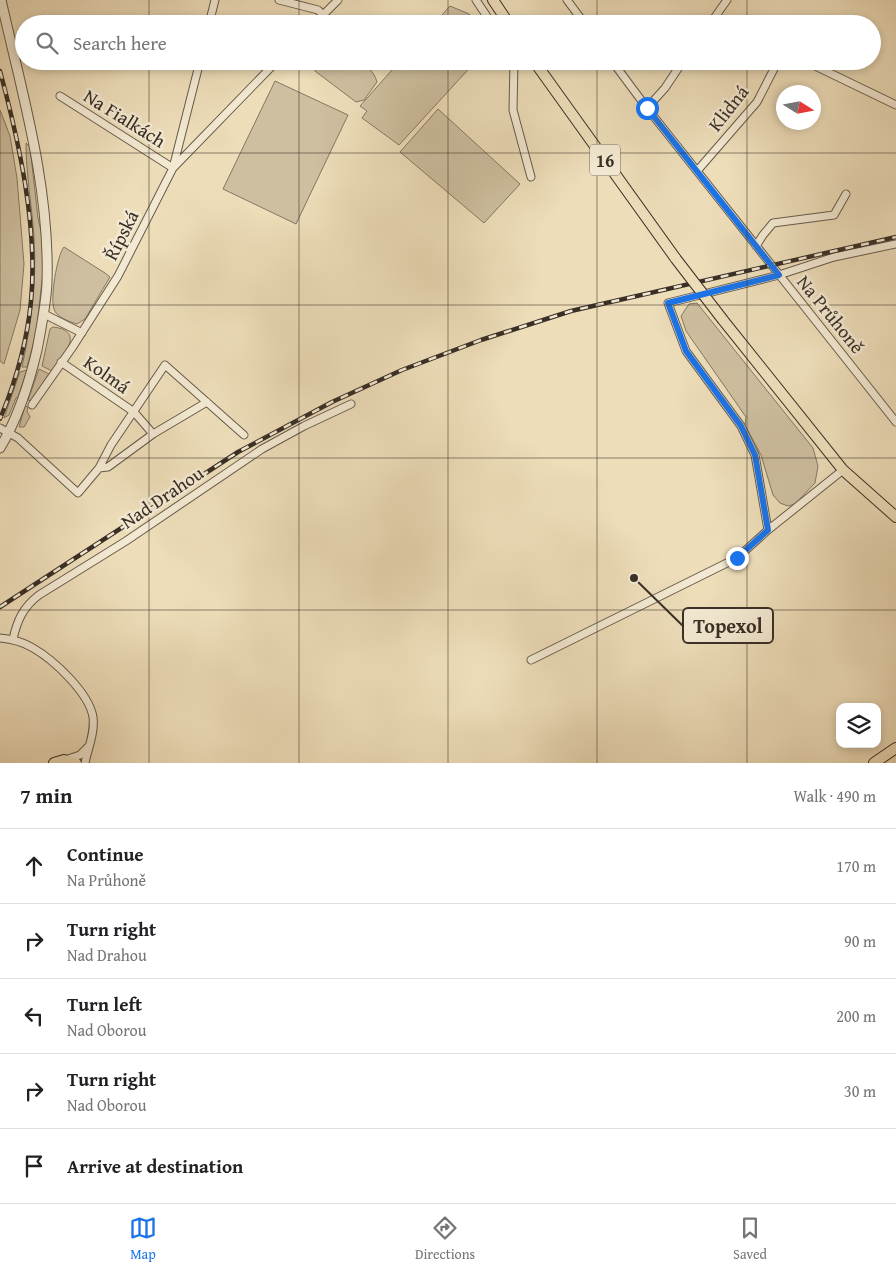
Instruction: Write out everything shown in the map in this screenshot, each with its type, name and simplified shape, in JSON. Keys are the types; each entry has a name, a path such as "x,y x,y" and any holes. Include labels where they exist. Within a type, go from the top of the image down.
{"main road":[{"path":"493,0 503,15"},
{"name":"16","path":"540,70 676,259 723,320 843,470 896,517"},
{"path":"874,763 896,748"},
{"path":"59,761 76,763"}],"street":[{"path":"1,0 15,60"},
{"path":"211,15 215,0"},
{"path":"279,0 318,10 323,15 338,0"},
{"path":"476,0 486,15"},
{"path":"567,0 578,15"},
{"path":"716,15 727,0"},
{"path":"0,448 10,433 32,369 44,314 47,284 46,219 33,138 17,70"},
{"name":"Řípská","path":"32,404 118,276 173,168 198,70"},
{"path":"173,168 269,70"},
{"path":"514,70 513,110 531,177"},
{"name":"Na Průhoně","path":"619,70 896,422"},
{"path":"647,108 665,88 677,70"},
{"name":"Klidná","path":"697,171 756,102 773,70"},
{"path":"824,70 896,105"},
{"name":"Na Fialkách","path":"60,96 173,168"},
{"path":"756,246 763,234 773,223 834,215 846,194"},
{"path":"768,530 755,455 741,426 686,351 668,303 779,275 834,257 896,244"},
{"path":"44,314 82,332"},
{"name":"Kolmá","path":"62,362 134,412 153,434"},
{"path":"0,428 18,438 78,493 99,468 111,445 165,365 244,435"},
{"path":"99,468 108,467 153,434 207,402"},
{"name":"Nad Drahou","path":"13,639 21,614 39,595 126,542 262,449 304,426 351,404"},
{"path":"531,660 737,558 768,530 843,470"},
{"path":"0,638 13,639 41,653 83,693 90,707 93,719 93,730 86,763"},
{"path":"59,761 80,755 89,744"}],"shaded area":[{"path":"450,6 470,15 442,15"},
{"path":"370,70 377,82 364,100 356,102 315,71"},
{"path":"392,70 468,70 399,145 362,118 367,111 360,106"},
{"path":"275,81 348,115 296,224 223,189"},
{"path":"438,109 520,184 484,223 400,152"},
{"path":"0,110 10,136 17,178 24,264 20,310 4,364 0,361"},
{"path":"26,143 30,147 38,218 43,240 43,272 36,334 27,367 22,367 31,319 35,271"},
{"path":"64,247 110,277 85,319 77,324 57,314 53,304 57,267"},
{"path":"697,303 813,448 818,466 815,483 795,504 788,506 780,503 773,495 761,455 745,425 746,417 686,331 681,316 689,304"},
{"path":"53,327 63,329 69,333 70,339 66,352 52,371 42,366 50,329"},
{"path":"39,369 49,374 31,401 28,400"},
{"path":"27,370 18,397 9,415 4,418 20,372"},
{"path":"25,406 28,407 27,411 30,417 24,427 19,427"}],"railway":[{"path":"0,71 20,155 32,244 31,301 24,346 16,376 0,419"},
{"path":"0,607 238,452 332,402 402,370 481,340 571,311 896,237"}],"place":[{"name":"Topexol","path":"634,578"}],"route":[{"path":"647,108 779,275 668,303 686,351 741,426 755,455 768,530 737,558"}]}
